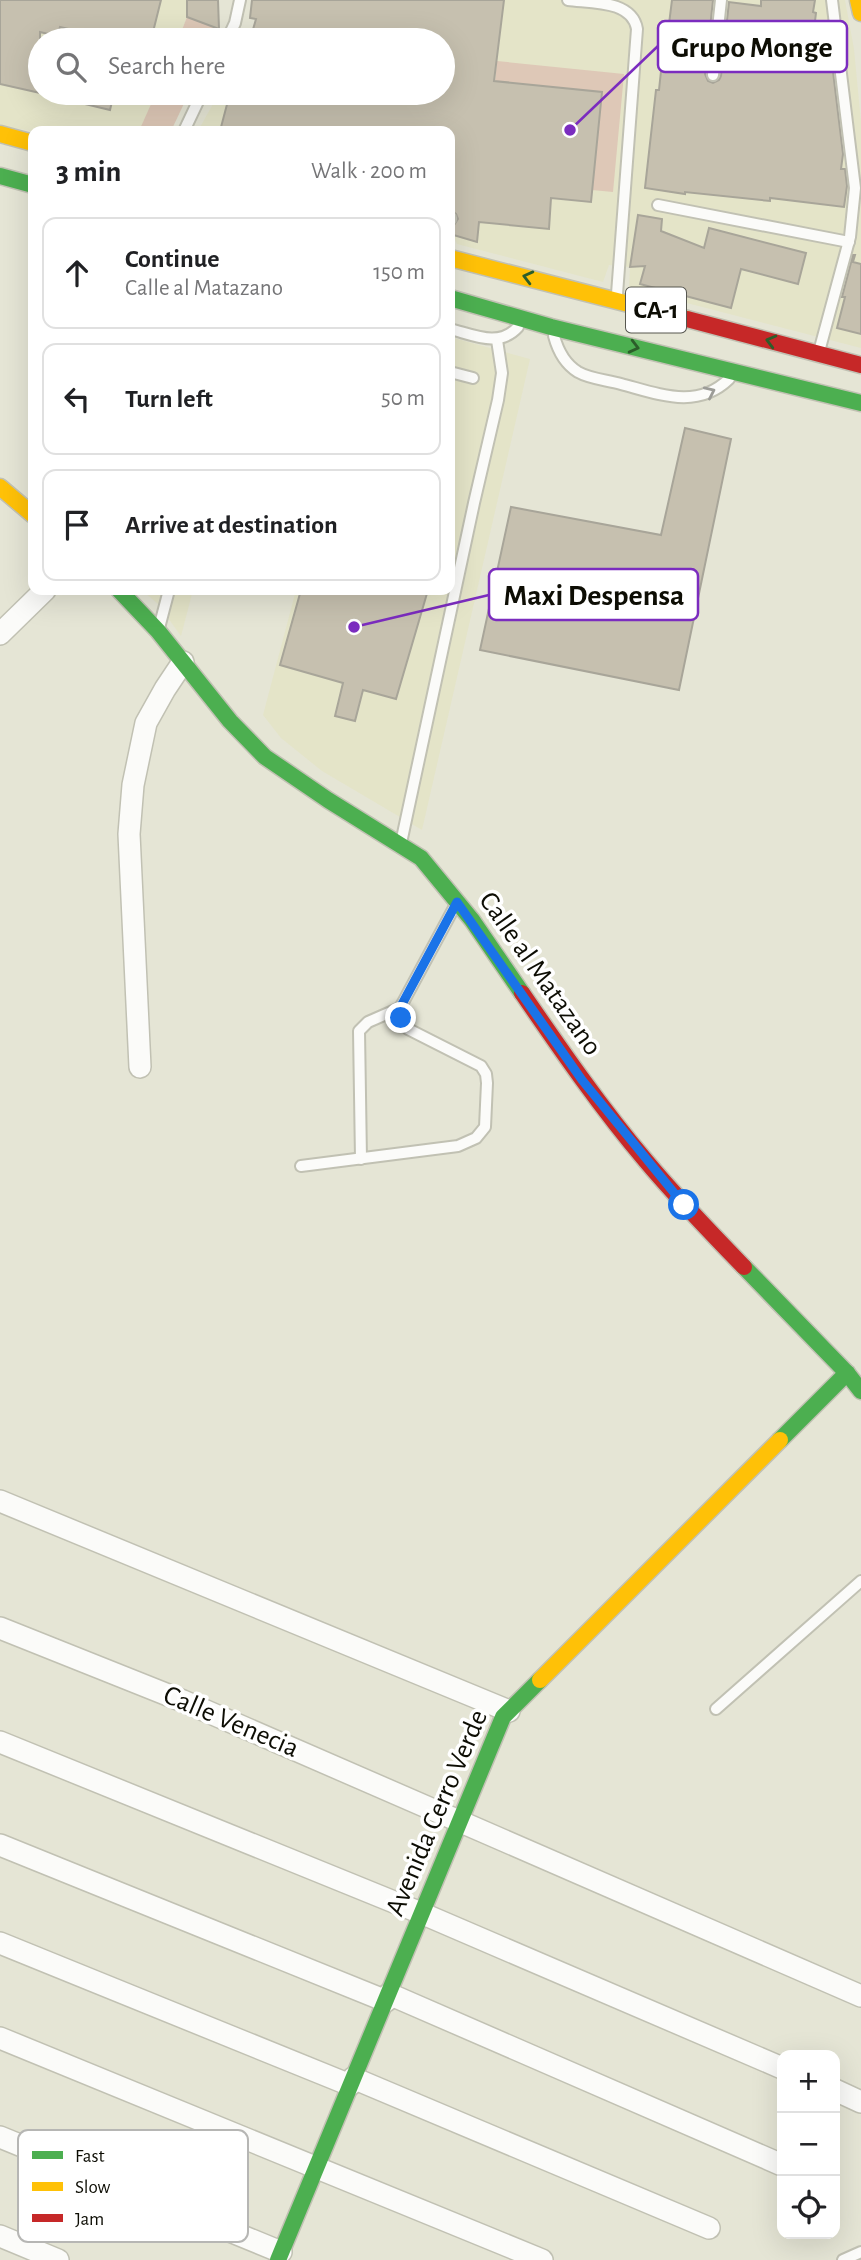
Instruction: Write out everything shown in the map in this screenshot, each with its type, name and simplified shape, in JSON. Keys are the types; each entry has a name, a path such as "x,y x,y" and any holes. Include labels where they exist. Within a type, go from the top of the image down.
{"main road":[{"path":"859,0 861,13"},
{"path":"0,134 28,142"},
{"path":"0,176 28,184"},
{"name":"CA-1","path":"455,259 861,365"},
{"path":"567,287 578,296 595,331 605,340"},
{"name":"CA-1","path":"455,299 551,327 861,403"},
{"path":"551,327 574,320 598,303 616,300"},
{"path":"0,486 28,510"},
{"name":"Calle al Matazano","path":"124,595 158,631 230,722 265,757 421,858 457,902 582,1080 644,1159 684,1205 847,1373 861,1391"},
{"name":"Avenida Cerro Verde","path":"280,2258 503,1717 847,1373"}],"street":[{"path":"0,634 40,595"},
{"path":"141,1067 129,834 133,785 146,723 183,662"},
{"path":"0,1501 509,1710"},
{"name":"Calle Venecia","path":"0,1628 183,1701 861,1996"},
{"path":"0,1742 421,1913 777,2066"},
{"path":"0,1845 387,1997 777,2163"},
{"path":"0,1943 352,2081 709,2228"},
{"path":"0,2038 225,2130"},
{"path":"840,2093 861,2102"},
{"path":"0,2137 18,2145"},
{"path":"248,2139 542,2260"},
{"path":"0,2236 58,2260"},
{"path":"243,2242 280,2258"}],"lane":[{"path":"233,28 240,0"},
{"path":"568,0 612,5 623,9 635,21 637,29 616,300"},
{"path":"713,75 720,0"},
{"path":"818,354 849,242 855,188 832,0"},
{"path":"186,126 196,105"},
{"path":"658,205 849,242"},
{"path":"455,330 497,340 509,336 523,319"},
{"path":"551,327 562,356 578,372 677,398 699,397 711,393 735,372"},
{"path":"455,591 498,400 502,373 497,340"},
{"path":"455,373 473,378"},
{"path":"158,631 168,595"},
{"path":"400,845 454,595"},
{"path":"301,1166 458,1146 476,1138 485,1127 487,1083 486,1073 481,1066 408,1029 401,1018 400,1008 457,902"},
{"path":"361,1159 359,1031 368,1022 400,1008"},
{"path":"716,1709 861,1581"},
{"path":"843,2260 861,2252"}],"shaded area":[{"path":"0,0 187,0 187,17 183,28 28,28 28,105 151,105 142,126 28,126 28,130 0,126"},
{"path":"504,0 845,0 854,49 861,122 861,348 629,288 630,267 609,265 603,282 457,244 455,126 201,126 212,105 455,105 455,88 493,97"},
{"path":"187,17 216,28 183,28"},
{"path":"497,61 624,74 613,192 592,190 602,92 495,81"},
{"path":"151,105 183,105 173,126 141,126"},
{"path":"455,338 530,359 422,830 322,771 281,738 263,715 295,595 455,595"},
{"path":"148,595 192,595 181,636 158,604"}],"building":[{"path":"0,0 161,0 154,28 28,28 28,90 0,84"},
{"path":"187,0 218,0 219,28 187,17"},
{"path":"252,0 504,0 494,81 602,92 591,202 551,198 549,229 479,222 477,242 455,235 455,224 458,219 455,213 455,126 221,126 227,105 455,105 455,28 253,28 256,19 250,18"},
{"path":"672,0 713,0 705,74 708,81 713,83 721,76 729,2 761,6 761,0 815,0 812,45 830,47 843,154 841,169 845,169 847,186 844,207 770,198 770,201 685,194 645,188 656,90 659,90 661,71 663,72"},
{"path":"89,105 111,105 110,110"},
{"path":"638,215 662,219 661,231 704,248 709,228 806,253 798,284 741,269 731,308 640,284 645,266 630,267"},
{"path":"853,255 853,262 861,264 861,334 837,328"},
{"path":"685,428 731,439 679,690 480,650 511,507 661,535"},
{"path":"300,595 427,595 396,699 363,690 355,721 335,716 343,683 280,665"}],"traffic: fast":[{"path":"0,176 28,184"},
{"path":"455,299 551,327 861,403"},
{"path":"124,595 158,631 230,721 265,757 421,858 472,920 522,993"},
{"path":"744,1267 847,1373 861,1391"},
{"path":"780,1440 847,1373"},
{"path":"278,2260 503,1717 540,1680"}],"traffic: slow":[{"path":"858,0 861,13"},
{"path":"0,134 28,142"},
{"path":"455,259 687,319"},
{"path":"0,487 28,511"},
{"path":"540,1680 780,1440"}],"traffic: jam":[{"path":"687,319 861,365"},
{"path":"522,993 629,1141 744,1267"}],"place":[{"name":"Grupo Monge","path":"570,130"},
{"name":"Maxi Despensa","path":"354,627"}],"route":[{"path":"401,1018 400,1008 457,902 472,919 582,1080 684,1205"}]}
